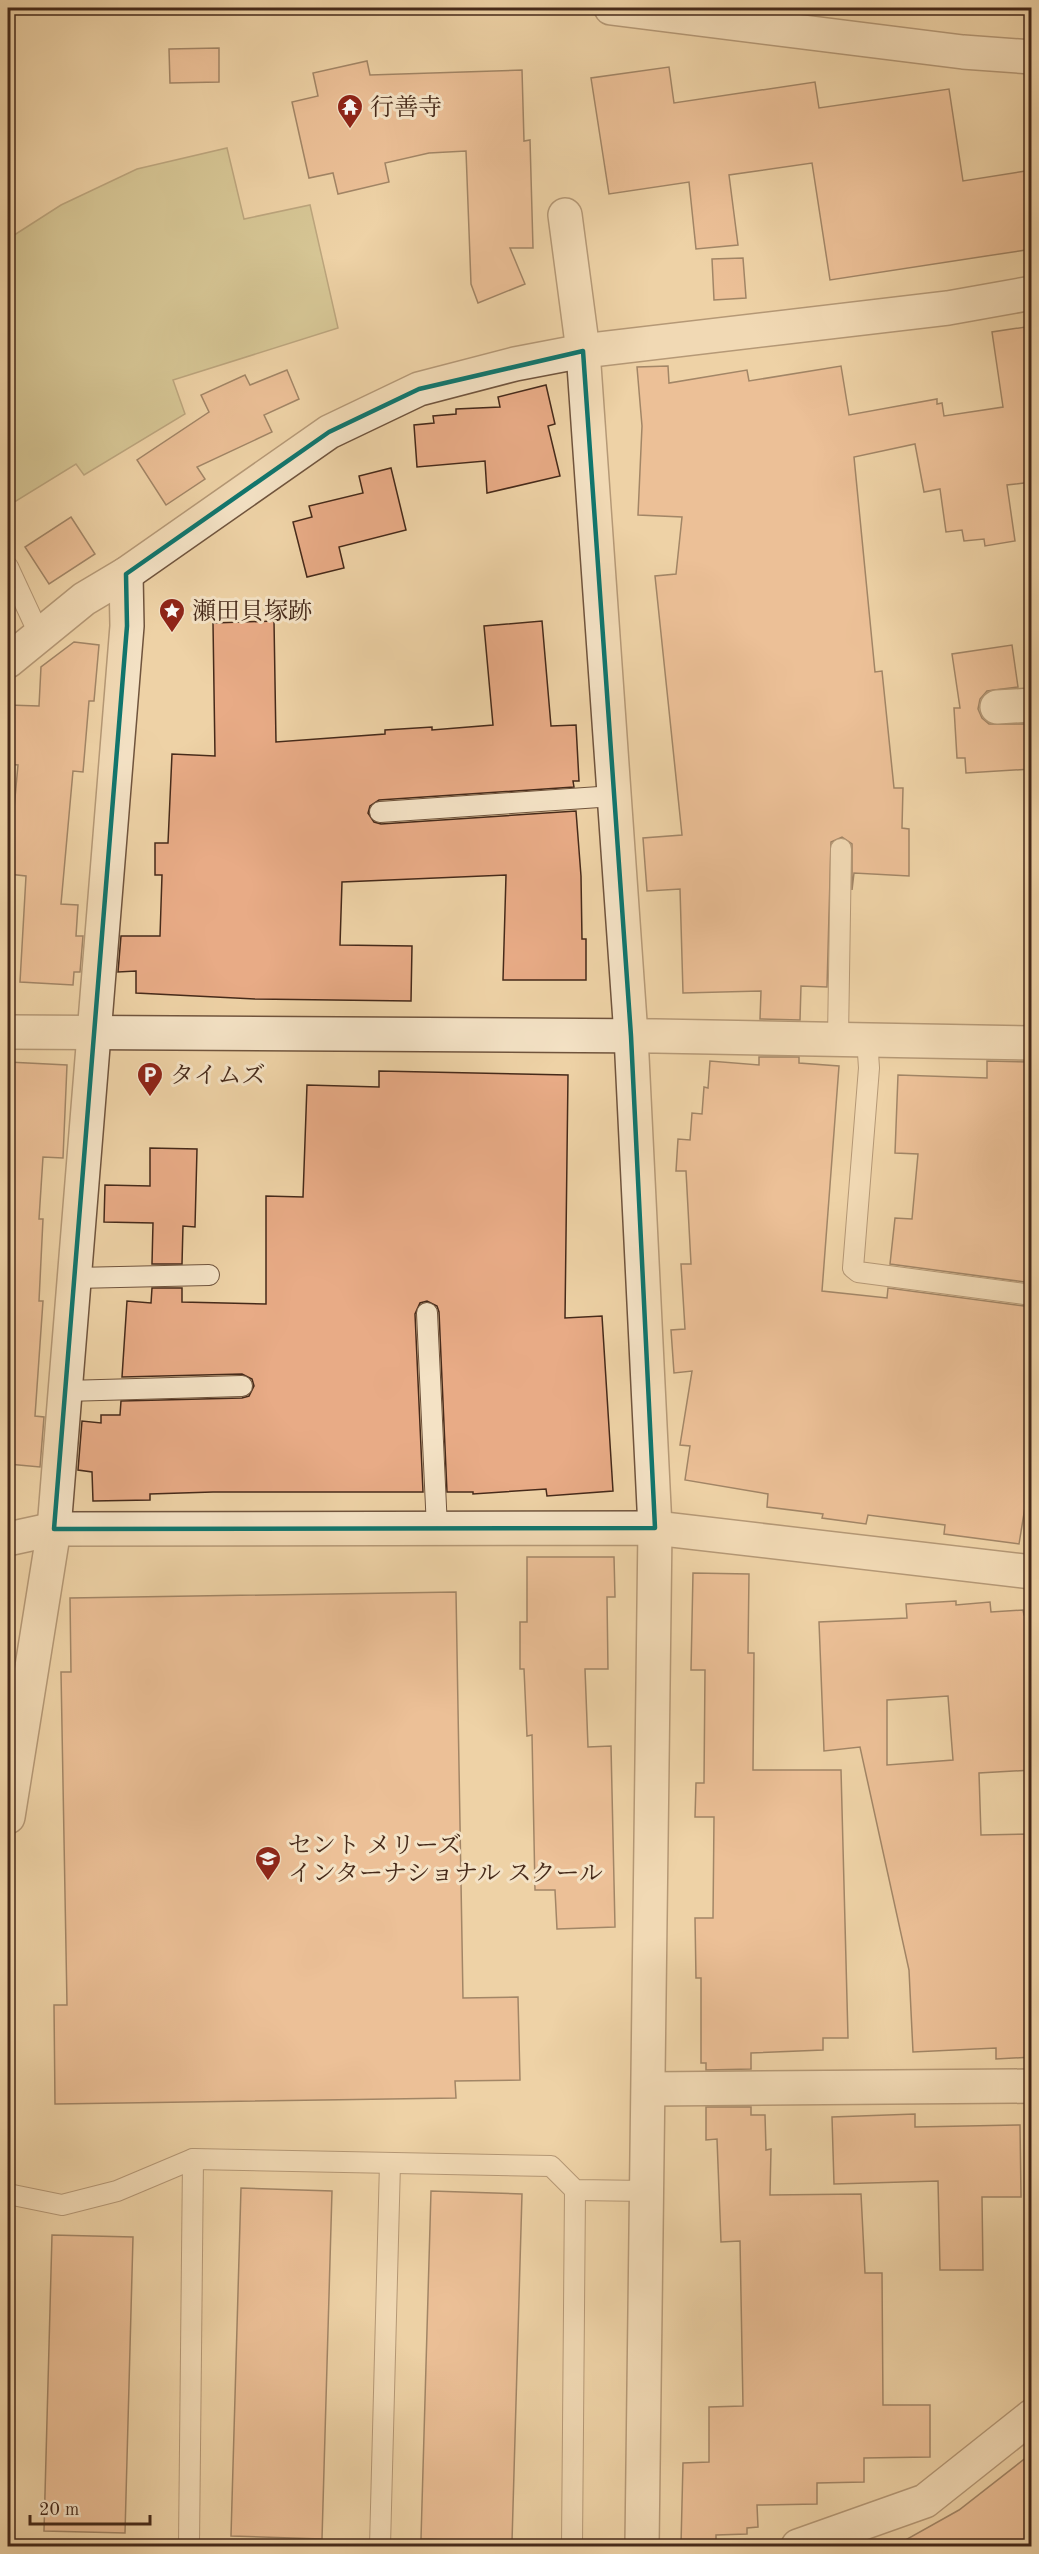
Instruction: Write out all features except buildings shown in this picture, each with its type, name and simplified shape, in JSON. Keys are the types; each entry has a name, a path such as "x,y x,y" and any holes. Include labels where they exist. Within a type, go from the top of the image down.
{"street":[{"path":"611,8 963,52 1032,57"},
{"path":"565,215 583,351 631,1036 655,1528 650,2089 642,2547"},
{"path":"8,661 84,599 126,574 329,432 419,389 515,364 583,351 948,308 1032,293"},
{"path":"8,1817 54,1529 96,1033 127,626 126,574"},
{"path":"997,707 1032,705"},
{"path":"8,1032 853,1038 1032,1043"},
{"path":"8,1539 54,1529 655,1528 1032,1572"},
{"path":"650,2089 1032,2086"},
{"path":"798,2547 925,2501 1032,2416"}],"lane":[{"path":"8,567 40,636"},
{"path":"380,812 614,796"},
{"path":"841,849 853,1038 869,1068 853,1268 858,1272 1032,1295"},
{"path":"75,1278 209,1275"},
{"path":"427,1313 437,1528"},
{"path":"66,1392 242,1386"},
{"path":"8,2194 63,2205 117,2191 193,2159 551,2166 575,2190 648,2191"},
{"path":"189,2547 193,2159"},
{"path":"380,2547 390,2163"},
{"path":"572,2547 575,2190"}],"highlighted area":[{"path":"583,351 631,1036 655,1528 54,1529 127,626 126,574 329,432 419,389"}],"green space":[{"path":"227,148 244,219 310,205 338,328 173,380 185,414 84,475 76,464 8,506 8,239 61,205 137,169"}],"place":[{"name":"行善寺","path":"350,130"},
{"name":"瀬田貝塚跡","path":"172,634"},
{"name":"タイムズ","path":"150,1098"},
{"name":"セント メリーズ インターナショナル スクール","path":"268,1882"}]}
